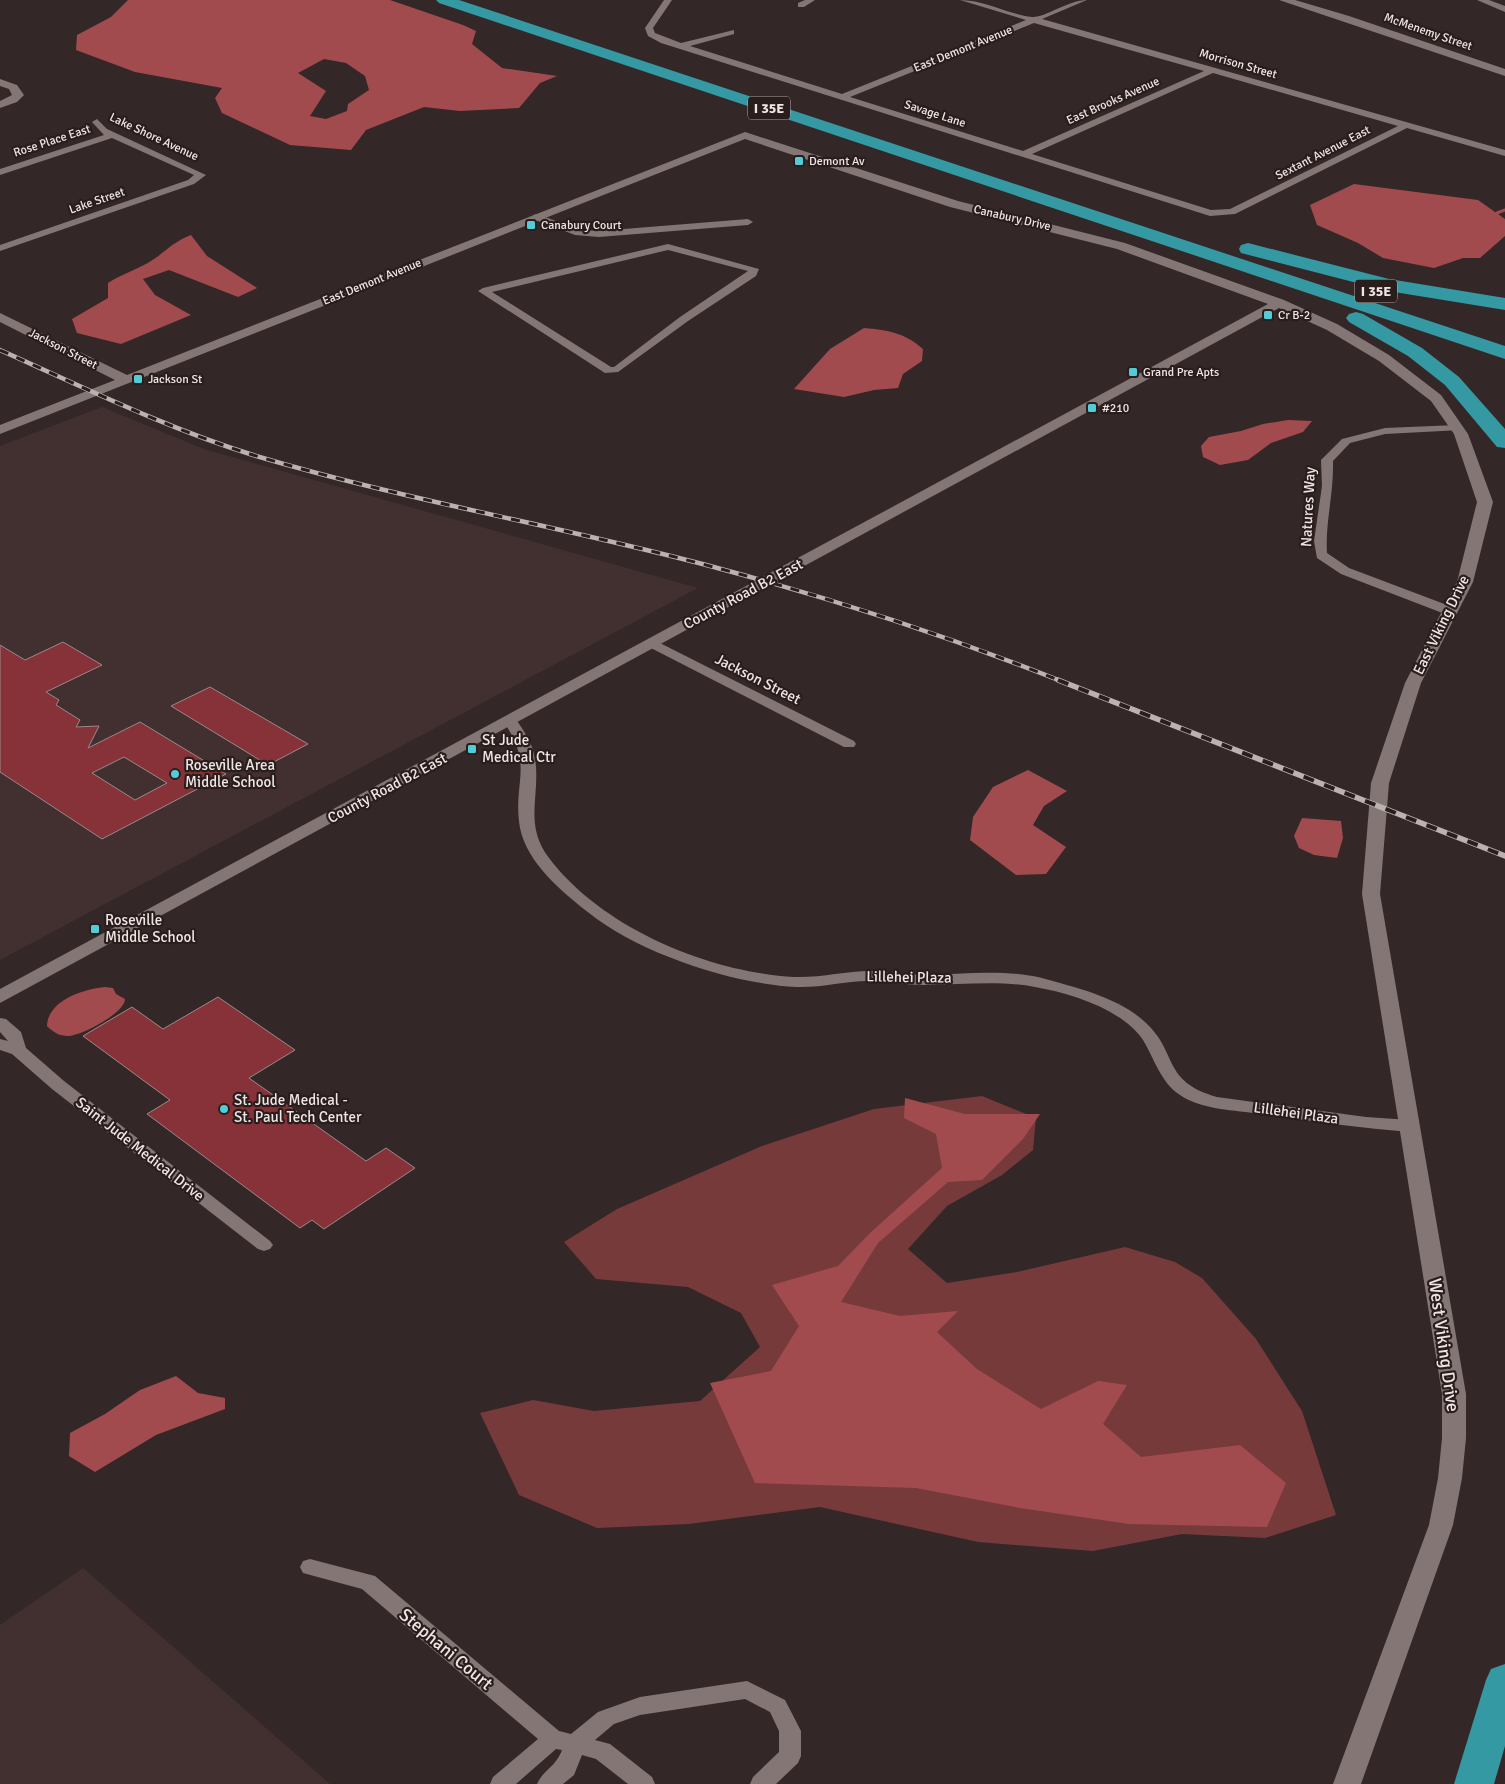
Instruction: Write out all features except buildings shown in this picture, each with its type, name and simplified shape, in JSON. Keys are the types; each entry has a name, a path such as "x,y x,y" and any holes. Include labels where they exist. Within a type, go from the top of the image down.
{"highway":[{"path":"433,0 486,3"},
{"name":"I 35E","path":"444,0 486,3 1441,312"},
{"name":"I 35E","path":"486,3 1094,216 1505,353"},
{"path":"1248,249 1388,285 1458,298 1505,304"},
{"path":"1255,271 1287,289 1356,317 1415,352 1463,391 1505,442"},
{"path":"1474,1784 1505,1680"}],"street":[{"name":"Savage Lane","path":"668,0 649,25 649,31 656,37 681,46 1204,212 1219,214 1232,212 1251,203"},
{"path":"801,5 811,0"},
{"name":"Morrison Street","path":"964,0 1022,17 1038,19 1505,153"},
{"name":"East Demont Avenue","path":"842,97 1083,0"},
{"name":"McMenemy Street","path":"1284,0 1345,18 1505,72"},
{"path":"1481,0 1505,9"},
{"path":"681,46 731,32"},
{"name":"East Brooks Avenue","path":"1022,155 1213,70"},
{"path":"0,82 13,87 18,95 0,105"},
{"name":"Lake Shore Avenue","path":"97,122 100,128 112,135 201,175"},
{"name":"Sextant Avenue East","path":"1251,203 1406,125"},
{"name":"Rose Place East","path":"0,172 112,135"},
{"name":"East Demont Avenue","path":"0,430 745,135"},
{"name":"Canabury Drive","path":"745,135 954,204 1121,246 1280,303"},
{"name":"Lake Street","path":"0,248 191,182 201,175"},
{"path":"537,217 579,232 599,234 649,232 748,222"},
{"path":"649,232 668,247 754,269 752,274 684,319 618,369 609,371 483,291 573,268 668,247"},
{"name":"East Viking Drive","path":"1280,303 1332,326 1384,358 1436,398 1456,428 1486,502 1465,582 1413,683 1380,783 1371,894"},
{"name":"County Road B2 East","path":"207,885 1280,303"},
{"name":"Jackson Street","path":"0,317 126,380"},
{"name":"Natures Way","path":"1450,611 1345,571 1322,555 1320,541 1328,486 1327,460 1346,441 1385,431 1456,428"},
{"name":"Jackson Street","path":"652,643 849,744"},
{"name":"Lillehei Plaza","path":"510,721 523,737 528,752 527,825 534,846 556,875 572,891 607,919 637,937 706,962 771,980 796,982 866,976 908,980 976,978 1038,982 1109,1005 1126,1015 1141,1027 1155,1044 1174,1080 1184,1091 1198,1097 1216,1102 1366,1123 1410,1126"},
{"path":"0,997 207,885"},
{"name":"West Viking Drive","path":"1347,1784 1441,1525 1450,1478 1454,1438 1454,1394 1371,894"},
{"name":"Saint Jude Medical Drive","path":"0,1024 15,1036 18,1050"},
{"name":"Saint Jude Medical Drive","path":"0,1044 18,1050 58,1085 264,1245"},
{"name":"Stephani Court","path":"310,1567 368,1582 553,1739 602,1751 644,1784"},
{"path":"548,1784 566,1768 575,1744 606,1718 640,1706 747,1690 778,1706 790,1731 790,1756 761,1784"},
{"path":"501,1784 553,1739"}],"shaded area":[{"path":"128,0 390,0 476,31 472,44 502,68 557,76 540,83 519,108 460,111 424,107 366,130 351,150 290,145 222,113 215,98 222,88 135,72 76,50 77,35 111,17","holes":["324,59 346,63 365,76 369,90 348,104 347,111 326,119 310,116 326,91 298,73"]},
{"path":"1354,184 1478,200 1505,219 1505,236 1480,258 1463,258 1434,268 1383,258 1358,243 1317,225 1310,205"},
{"path":"191,235 207,256 257,288 238,297 169,270 143,279 155,295 191,315 121,344 77,333 72,319 108,298 108,283 149,262 175,243"},
{"path":"864,328 896,333 910,339 923,349 922,361 903,374 898,388 874,390 844,397 794,389 830,349"},
{"name":"Roseville Area Middle School","path":"102,407 204,449 698,588 0,960 0,446"},
{"path":"1288,420 1312,421 1303,432 1271,443 1248,460 1220,465 1203,457 1201,446 1209,437"},
{"path":"1028,770 1067,791 1044,806 1033,825 1066,847 1046,874 1016,875 970,840 973,817 993,787"},
{"path":"1302,818 1341,821 1343,838 1337,858 1314,855 1299,848 1294,836"},
{"path":"105,987 113,988 116,994 125,999 118,1011 110,1017 92,1028 68,1036 56,1033 47,1026 49,1017 60,1003 78,993"},
{"path":"982,1096 1036,1118 1033,1150 1002,1175 947,1206 908,1249 947,1283 1017,1272 1125,1247 1175,1262 1202,1278 1256,1339 1302,1411 1336,1515 1265,1538 1182,1534 1093,1551 978,1542 820,1507 689,1524 597,1528 519,1495 480,1413 533,1400 594,1411 700,1401 760,1347 741,1313 688,1287 596,1279 564,1242 617,1209 762,1146 874,1109"},
{"path":"905,1098 965,1114 1040,1114 1023,1139 982,1180 948,1182 878,1243 841,1302 900,1316 958,1311 937,1332 977,1369 1041,1409 1098,1381 1127,1385 1103,1424 1141,1457 1240,1445 1286,1483 1267,1527 1129,1524 1020,1508 916,1488 755,1483 710,1383 771,1371 799,1326 772,1285 838,1266 870,1233 942,1168 936,1134 904,1118"},
{"path":"176,1376 198,1393 225,1398 225,1409 156,1435 95,1472 69,1456 70,1433 105,1414 140,1390"},
{"path":"83,1568 330,1784 0,1784 0,1625"}],"waterway":[{"path":"1497,213 1505,210"}],"railway":[{"path":"0,350 157,420 253,455 369,486 663,554 764,581 850,606 935,634 1061,681"},
{"path":"1058,680 1505,856"}],"place":[{"name":"Demont Av","path":"799,161"},
{"name":"Canabury Court","path":"531,225"},
{"name":"Cr B-2","path":"1268,315"},
{"name":"Grand Pre Apts","path":"1133,372"},
{"name":"Jackson St","path":"138,379"},
{"name":"#210","path":"1092,408"},
{"name":"St Jude Medical Ctr","path":"472,749"},
{"name":"Roseville Area Middle School","path":"175,774"},
{"name":"Roseville Middle School","path":"95,929"},
{"name":"St. Jude Medical - St. Paul Tech Center","path":"224,1109"}]}
